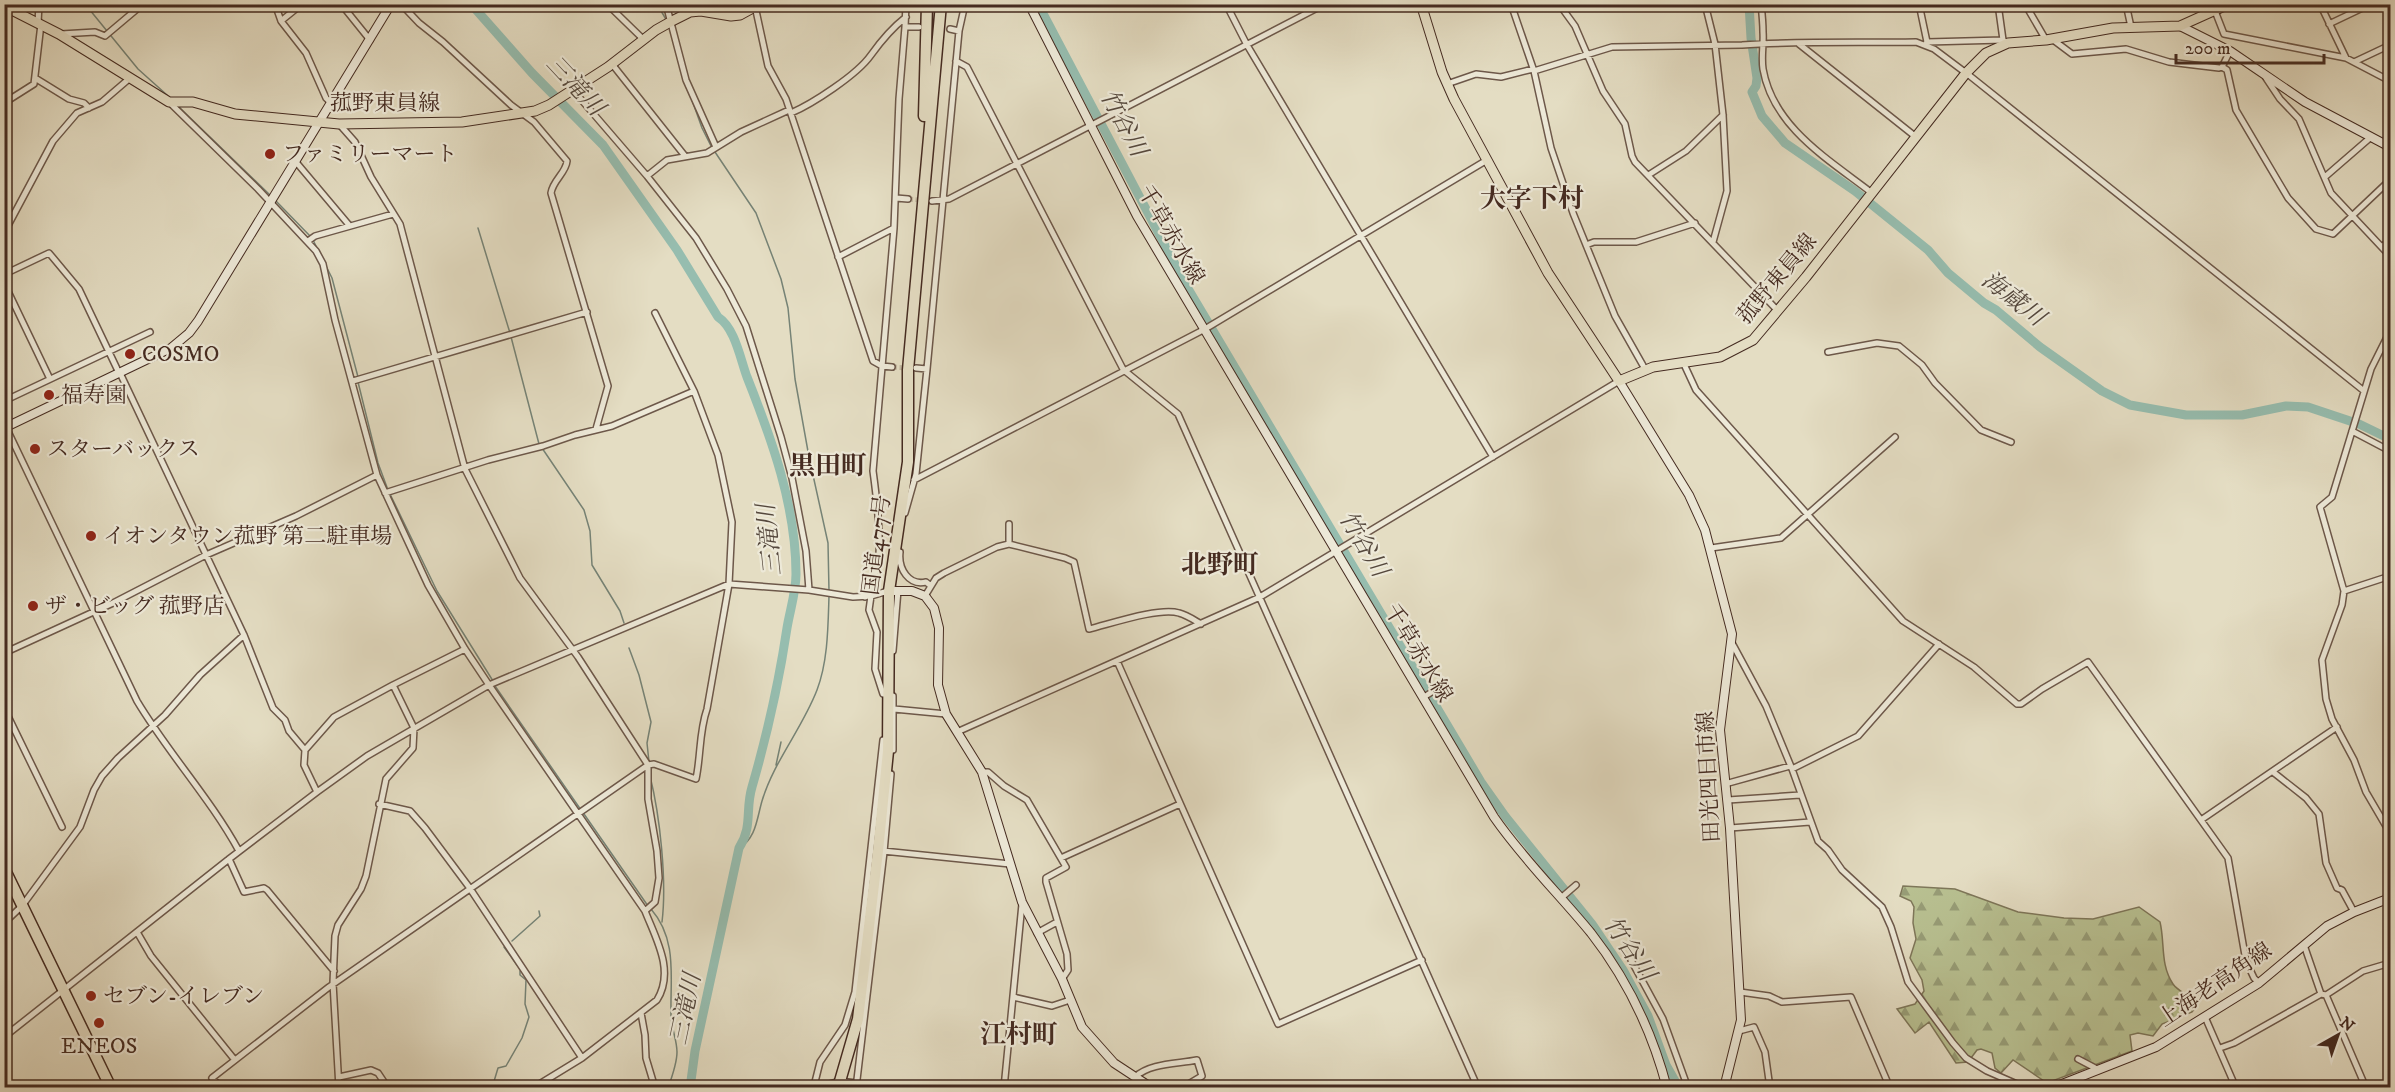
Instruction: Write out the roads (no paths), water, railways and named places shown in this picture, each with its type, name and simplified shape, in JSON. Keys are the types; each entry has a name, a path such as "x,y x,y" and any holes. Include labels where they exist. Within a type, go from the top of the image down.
{"highway":[{"path":"925,164 927,4"},
{"name":"国道477号","path":"839,1084 858,1019 881,851 888,740 893,590 908,462 908,370 941,4"},
{"path":"925,164 948,4"},
{"path":"4,868 111,1088"}],"main road":[{"path":"5,426 171,348 189,333 273,200 390,4"},
{"name":"千草赤水線","path":"1029,4 1137,216 1338,549 1494,817 1592,934 1629,990 1653,1042 1667,1088"},
{"path":"1421,4 1447,84 1548,273 1619,381"},
{"name":"菰野東員線","path":"1619,381 1646,369 1720,357 1736,351 1753,340 1980,58 2006,42 2049,39 2092,30 2181,26 2215,8 2229,4"},
{"name":"菰野東員線","path":"4,6 59,34 174,102 193,102 235,114 339,124 462,122 535,111 549,105 612,64 669,22 690,12 701,11 731,16 740,15 758,5"},
{"path":"2181,26 2230,51 2305,102 2391,147"},
{"name":"田光四日市線","path":"1619,381 1689,495 1706,530 1732,643 1721,713 1720,740 1728,800 1740,992 1739,1031 1724,1088"},
{"path":"893,590 912,591 925,596 934,608 938,619 938,685 946,714 982,772 1023,902 1062,979 1082,1027 1094,1044 1114,1063 1152,1088"},
{"name":"上海老高角線","path":"2056,1087 2156,1047 2259,983 2327,926 2354,912 2391,898"}],"street":[{"path":"4,103 34,84 39,4"},
{"path":"59,34 109,33 143,4"},
{"path":"275,4 281,21 306,53 326,98 331,103"},
{"path":"281,21 303,4"},
{"path":"341,4 370,40"},
{"path":"401,4 419,23 520,113 534,122 567,161 565,169 554,183 552,193 608,386 596,429"},
{"path":"607,4 643,39"},
{"path":"666,4 686,80 714,149"},
{"path":"897,1088 839,1084 814,1087 820,1062 845,1025 855,992 884,739 883,690 875,669 877,632 864,586 875,574 879,542 873,471 894,228 906,4"},
{"path":"931,586 926,582 913,583 905,573 899,558 905,513 919,451 959,31 965,4"},
{"path":"1226,4 1247,45 1492,457"},
{"path":"932,201 942,202 1017,165 1325,4"},
{"path":"1512,4 1534,70 1551,148 1586,245 1615,316 1646,369"},
{"path":"1705,4 1716,44 1727,191 1713,242"},
{"path":"1761,4 1759,43 1763,67 1767,85 1784,119 1870,195"},
{"path":"1919,4 1926,43 2364,391"},
{"path":"1447,84 1476,74 1502,76 1534,70 1612,47 1759,43 2006,42 1998,4"},
{"path":"2025,4 2049,39 2072,54 2126,49 2169,62 2222,66 2227,70 2236,110 2294,204 2316,229 2332,234 2391,180"},
{"path":"2126,4 2131,27"},
{"path":"2320,4 2346,58"},
{"path":"2329,24 2371,4"},
{"path":"758,5 768,66 786,99 873,361 882,366 892,367"},
{"path":"1562,5 1575,27 1603,91 1625,124 1632,156 1778,311"},
{"path":"2215,8 2224,34 2346,58 2391,81"},
{"path":"646,176 665,161 714,149 748,128 820,98 855,70 906,17"},
{"path":"905,27 919,27"},
{"path":"950,29 959,31"},
{"path":"1799,44 1916,137"},
{"path":"2354,62 2391,45"},
{"path":"2222,66 2230,51"},
{"path":"956,61 967,67 1125,371 1178,414 1478,1088"},
{"path":"612,64 685,156"},
{"path":"2261,71 2280,99 2299,120 2326,176 2331,193 2391,256"},
{"path":"35,78 69,99 89,108"},
{"path":"4,233 51,144 77,113 102,102 130,78"},
{"path":"571,91 646,176 701,246 746,326 792,478 806,551 808,590"},
{"path":"174,102 273,200 309,241 323,264 335,320 356,380 376,475 387,492 428,585 465,649 492,684 648,909 661,947 664,986 657,1000 582,1058 533,1088"},
{"path":"1650,174 1686,151 1723,115"},
{"path":"339,124 355,142 371,177 402,233 465,469 520,578 573,650 649,765 648,799 659,878 648,909"},
{"path":"2326,176 2371,137"},
{"path":"914,480 1205,329 1488,160"},
{"path":"296,162 349,225"},
{"path":"896,198 908,199"},
{"path":"309,241 315,236 349,225 393,214"},
{"path":"1586,245 1594,242 1636,242 1695,223"},
{"path":"838,257 894,228"},
{"path":"2382,247 2391,240"},
{"path":"9,272 49,253 77,285 244,635 273,708 285,720 289,732 305,750"},
{"path":"4,283 50,379"},
{"path":"356,380 587,312"},
{"path":"649,765 696,779 701,754 701,727 707,709 729,584 732,522 718,455 694,391 656,313"},
{"path":"2391,331 2371,369 2332,497 2320,507 2344,591 2342,605 2322,660 2326,699 2366,792 2391,832"},
{"path":"4,401 150,332"},
{"path":"1828,352 1877,343 1899,346 1922,365 1935,383 1982,430 2011,442"},
{"path":"1683,362 1696,390 1903,621 1974,667 2017,704 2021,704 2088,662 2228,858 2246,960 2254,978 2259,983"},
{"path":"916,368 927,369"},
{"path":"957,732 1260,597 1619,381"},
{"path":"387,492 488,460 541,447 623,422 694,391"},
{"path":"5,426 137,701 153,727 227,828 239,851"},
{"path":"2353,428 2391,451"},
{"path":"1711,548 1781,538 1894,437"},
{"path":"4,653 206,555 296,516 376,475"},
{"path":"1008,544 1009,524"},
{"path":"925,596 936,578 991,550 1008,544 1074,562 1089,629 1122,619 1173,612 1201,624"},
{"path":"2344,591 2391,576"},
{"path":"4,1037 317,792 367,756 492,684 729,584 808,590 835,596 868,596 893,590 894,737 856,1085"},
{"path":"4,923 22,906 80,827 94,790 102,776 118,758 153,727 200,675 244,635"},
{"path":"1732,643 1766,706 1791,768 1809,822 1820,844 1828,850 1842,870 1882,907 1895,938 1906,979 1958,1049 1969,1060 1987,1071 2026,1088"},
{"path":"1725,784 1791,768 1858,736 1939,644"},
{"path":"317,792 304,765 305,750 334,717 465,649"},
{"path":"1117,661 1278,1024 1422,960"},
{"path":"339,1088 333,983 335,936 338,925 361,889 366,876 386,779 411,752 414,728 393,685"},
{"path":"1425,696 1438,688"},
{"path":"4,708 62,827"},
{"path":"894,709 946,714"},
{"path":"2201,820 2337,727"},
{"path":"222,1088 212,1078 333,983 649,765"},
{"path":"982,772 988,772 1004,786 1028,800 1066,867 1046,878 1067,954 1068,970 1062,979"},
{"path":"2273,772 2306,798 2319,814 2326,863 2337,888 2342,890 2354,912"},
{"path":"1728,800 1800,795"},
{"path":"380,804 410,811 417,816 470,887 582,1058"},
{"path":"1061,858 1180,804"},
{"path":"1730,828 1809,822"},
{"path":"881,851 1010,864"},
{"path":"229,859 244,892 264,888 267,890 334,971"},
{"path":"1561,898 1576,885"},
{"path":"1004,1088 1023,902"},
{"path":"1037,933 1057,922"},
{"path":"137,932 152,956 234,1059"},
{"path":"2304,944 2366,1088"},
{"path":"1631,960 1663,1019 1688,1088"},
{"path":"2220,1048 2234,1043 2363,971 2391,963"},
{"path":"1740,992 1769,996 1782,1002 1851,997 1890,1088"},
{"path":"1013,997 1052,1006 1070,1000"},
{"path":"641,1013 646,1058 654,1088"},
{"path":"2205,1017 2236,1088"},
{"path":"1739,1031 1754,1027 1759,1036 1765,1052 1770,1088"},
{"path":"2078,1059 2099,1070"},
{"path":"1135,1077 1146,1070 1160,1066 1197,1060 1202,1076 1182,1088"},
{"path":"339,1077 371,1070 378,1073 388,1088"}],"waterway":[{"path":"85,4 138,69 167,95"},
{"name":"三滝川","path":"471,4 532,73 603,145 677,250 718,317 729,328 765,425 787,498 795,549 794,594 772,708 750,795 746,832 739,848 695,1051 690,1088"},
{"path":"657,4 667,21"},
{"name":"竹谷川","path":"1038,4 1187,287 1481,782 1505,816 1592,924 1623,970 1648,1016 1666,1065 1679,1088"},
{"name":"海蔵川","path":"1749,4 1757,78 1752,92 1762,116 1785,143 1855,191 1928,250 1948,273 1984,303 2102,391 2130,405 2186,415 2242,415 2286,406 2308,407 2359,424 2390,439"},
{"path":"673,40 679,64"},
{"path":"692,100 712,148"},
{"path":"179,107 270,195"},
{"path":"715,152 756,213 781,279 788,308 795,379 828,543 829,591"},
{"path":"276,201 310,236"},
{"path":"478,228 510,333 539,444"},
{"path":"313,240 332,278 358,377"},
{"path":"358,382 378,463 388,490"},
{"path":"542,448 584,510 590,531 592,565 620,611 624,623"},
{"path":"390,494 437,591 493,681"},
{"path":"739,848 745,844 755,828 767,786 804,718 821,679 828,632 829,596"},
{"path":"629,648 639,675 651,722 647,743 649,762"},
{"path":"495,686 581,810"},
{"path":"776,765 781,742"},
{"path":"650,776 662,849 664,888 662,922"},
{"path":"584,814 648,906"},
{"path":"651,909 665,933 671,960 671,1020 677,1052 668,1088"},
{"path":"512,941 540,916 539,911"},
{"path":"504,947 517,965"},
{"path":"492,1088 498,1068 506,1066 522,1038 529,1017 525,1004 526,980 520,975 520,971"}],"tunnel":[{"path":"908,199 932,201"},
{"path":"892,367 909,368"}],"place":[{"name":"ファミリーマート","path":"270,154"},
{"name":"COSMO","path":"130,354"},
{"name":"福寿園","path":"49,395"},
{"name":"スターバックス","path":"35,449"},
{"name":"イオンタウン菰野 第二駐車場","path":"91,536"},
{"name":"ザ・ビッグ 菰野店","path":"33,606"},
{"name":"セブン-イレブン","path":"91,996"},
{"name":"ENEOS","path":"99,1023"}],"district":[{"name":"大字下村","path":"1532,199"},
{"name":"黒田町","path":"828,466"},
{"name":"北野町","path":"1220,565"},
{"name":"江村町","path":"1019,1035"}]}
